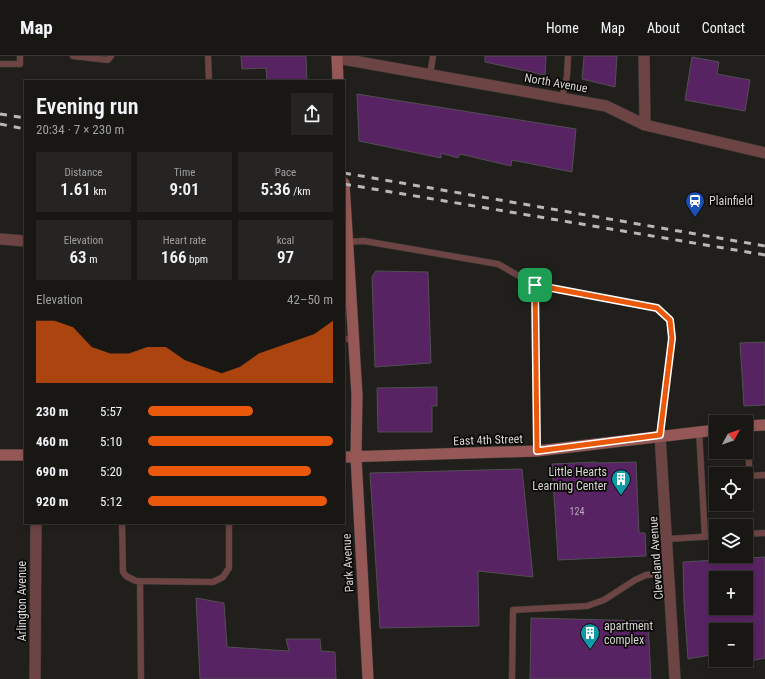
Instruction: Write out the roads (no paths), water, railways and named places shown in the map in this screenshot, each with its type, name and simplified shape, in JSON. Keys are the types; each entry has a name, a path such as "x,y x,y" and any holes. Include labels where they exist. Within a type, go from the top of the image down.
{"main road":[{"path":"337,57 338,80"},
{"name":"Park Avenue","path":"345,212 349,339 357,395 356,457 368,679"},
{"path":"753,425 765,424"},
{"name":"East 4th Street","path":"345,457 537,451 660,435 709,430"},
{"path":"0,455 24,455"}],"street":[{"path":"644,56 644,125"},
{"name":"North Avenue","path":"337,57 606,106 644,125 765,152"},
{"path":"0,239 24,241"},
{"name":"Cleveland Avenue","path":"660,435 676,679"},
{"name":"Arlington Avenue","path":"35,679 36,524"}],"lane":[{"path":"0,64 20,64 20,56"},
{"path":"73,56 108,60 111,56"},
{"path":"208,56 208,80"},
{"path":"430,74 433,56"},
{"path":"562,98 567,76 568,56"},
{"path":"346,242 364,241 498,264 535,285 657,308 670,320 672,338 660,435"},
{"path":"535,285 537,451"},
{"path":"699,431 705,537"},
{"path":"749,459 750,476 765,475"},
{"path":"122,524 123,572 130,578 140,581 213,582 223,577 229,568 229,524"},
{"path":"753,534 765,533"},
{"path":"668,539 709,537"},
{"path":"512,679 513,610 587,606 604,600 635,580 646,575 670,572"},
{"path":"140,581 141,679"}],"railway":[{"path":"0,114 24,118"},
{"path":"0,124 24,129"},
{"path":"345,173 765,246"},
{"path":"345,184 765,255"}],"place":[{"name":"Plainfield","path":"695,218"},
{"name":"Little Hearts Learning Center","path":"621,496"},
{"name":"apartment complex","path":"590,650"}]}
